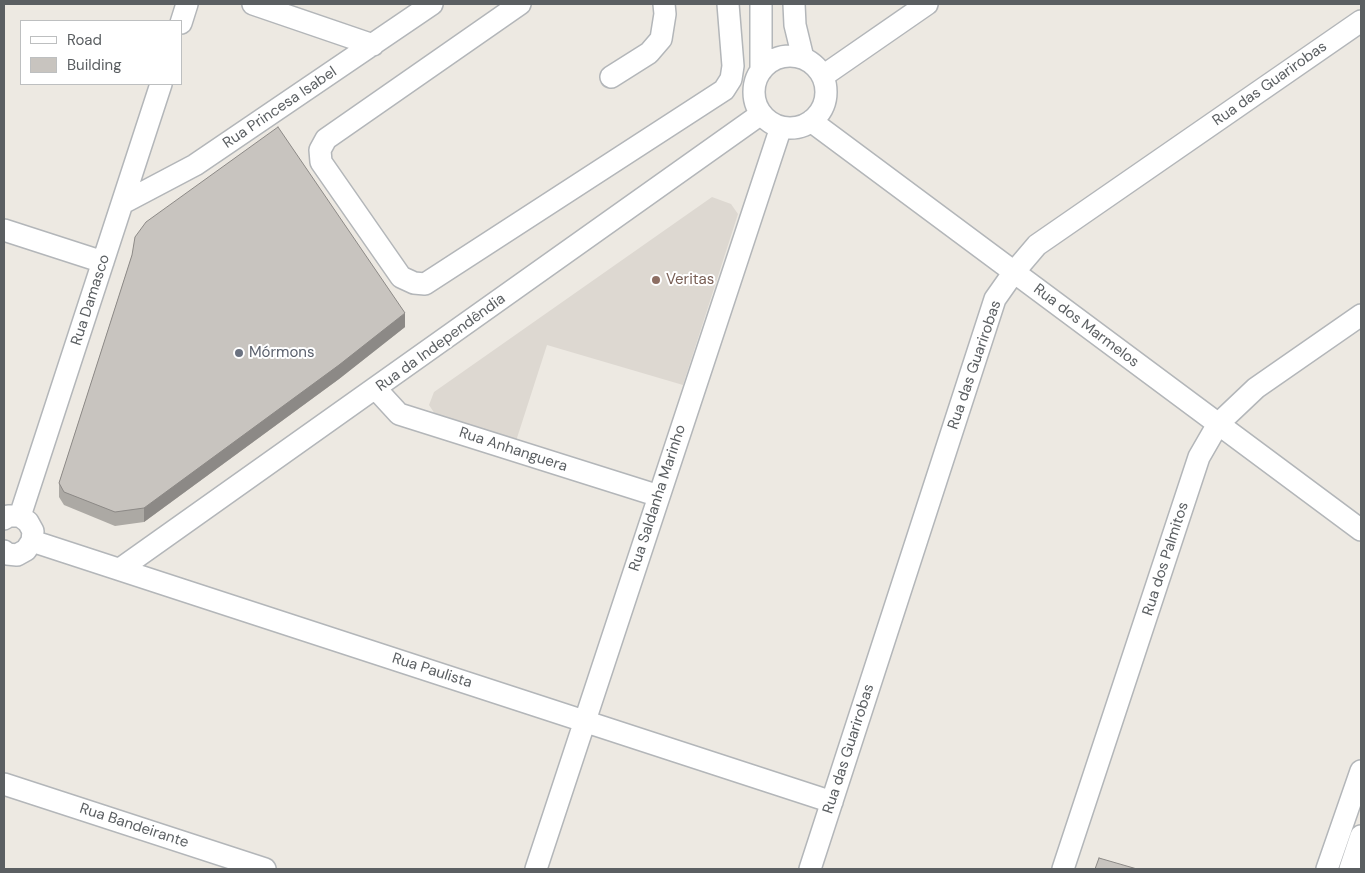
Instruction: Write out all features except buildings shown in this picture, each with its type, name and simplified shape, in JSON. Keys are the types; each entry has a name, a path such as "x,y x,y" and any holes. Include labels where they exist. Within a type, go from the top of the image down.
{"street":[{"path":"182,20 187,4"},
{"path":"253,4 374,45"},
{"name":"Rua Princesa Isabel","path":"123,203 196,165 432,4"},
{"path":"520,4 326,138 320,150 322,162 400,277 414,283 426,284 724,90 731,79 733,66 728,4"},
{"path":"611,77 649,53 661,39 665,14 664,4"},
{"path":"761,4 761,71 754,93 761,114 781,127 799,126 811,121 822,108 826,96 823,76 812,62 789,55 775,59 761,71"},
{"path":"794,4 795,25 803,58"},
{"path":"823,76 927,4"},
{"name":"Rua das Guarirobas","path":"810,869 995,299 1014,272 1037,246 1361,21"},
{"name":"Rua Damasco","path":"12,518 103,262 162,85"},
{"name":"Rua da Independêndia","path":"120,570 376,390 761,114"},
{"name":"Rua dos Marmelos","path":"811,121 1361,530"},
{"name":"Rua Saldanha Marinho","path":"536,869 781,127"},
{"path":"4,230 103,262"},
{"name":"Rua dos Palmitos","path":"1064,869 1199,457 1218,424 1256,388 1361,315"},
{"name":"Rua Anhanguera","path":"376,390 399,414 659,496"},
{"path":"5,556 18,555 26,550 32,541 33,531 31,526 12,518"},
{"name":"Rua Paulista","path":"32,541 832,802"},
{"path":"1327,869 1361,770"},
{"name":"Rua Bandeirante","path":"4,784 265,869"},
{"path":"1350,869 1361,836"}],"shaded area":[{"name":"Veritas","path":"712,197 731,204 738,214 683,385 547,345 516,441 435,414 429,405 434,392"}],"place":[{"name":"Veritas","path":"656,280"},
{"name":"Mórmons","path":"239,353"}]}
